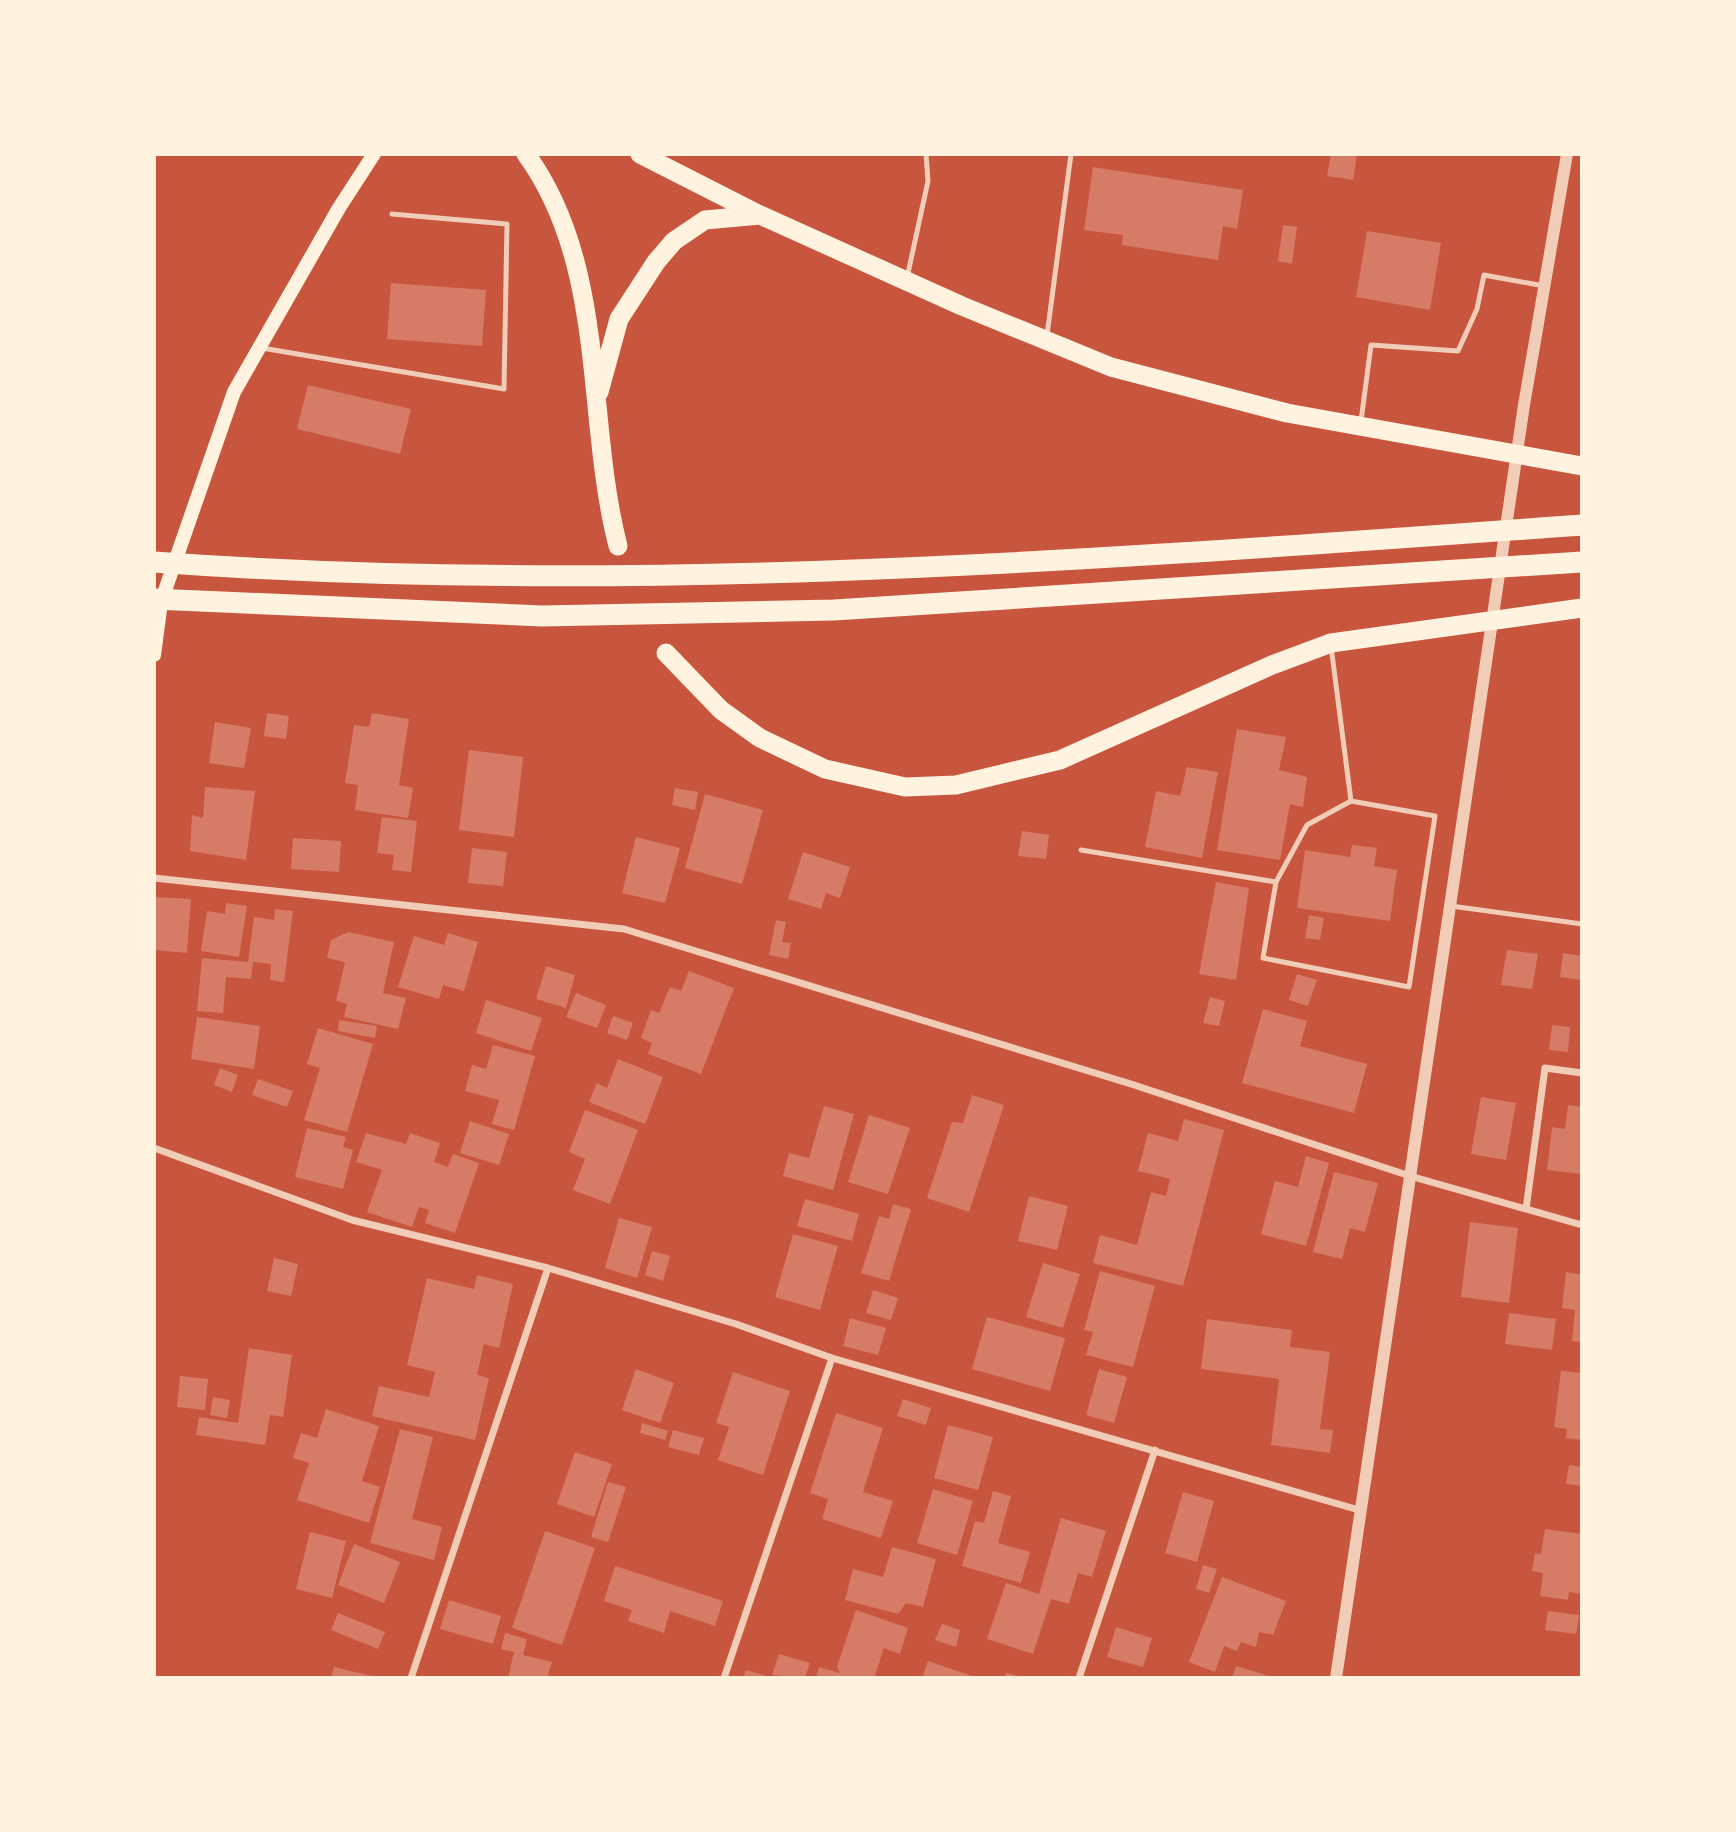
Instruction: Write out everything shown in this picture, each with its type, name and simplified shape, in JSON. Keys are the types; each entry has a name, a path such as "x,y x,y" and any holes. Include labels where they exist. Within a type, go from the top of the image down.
{"highway":[{"path":"526,154 565,227 582,292 597,399 608,508 618,546"},
{"path":"640,154 760,215 906,281 1111,367 1287,413 1582,466"},
{"path":"597,399 619,319 656,262 674,241 705,220 760,215"},
{"path":"154,562 250,569 576,576 947,567 1582,525"},
{"path":"154,599 542,616 834,610 1582,562"},
{"path":"666,653 721,710 760,738 825,769 905,787 956,785 1060,760 1272,664 1331,643 1495,618 1582,608"}],"main road":[{"path":"154,655 161,602 234,392 374,154"}],"street":[{"path":"1336,1678 1518,456 1567,154"},
{"path":"154,878 625,929 1131,1084 1410,1176 1582,1225"},
{"path":"1526,1209 1545,1068 1582,1073"},
{"path":"154,1148 352,1220 548,1268 736,1324 832,1358 1359,1510"},
{"path":"411,1678 548,1268"},
{"path":"724,1678 832,1358"},
{"path":"1079,1678 1155,1450"}],"lane":[{"path":"906,281 928,181 926,154"},
{"path":"1046,340 1071,154"},
{"path":"259,348 505,389 507,224 392,214"},
{"path":"1360,427 1371,345 1458,351 1477,309 1484,275 1545,286"},
{"path":"1331,643 1352,801"},
{"path":"1352,801 1435,816 1409,988 1263,958 1276,881 1307,825 1352,801"},
{"path":"1081,850 1276,881"},
{"path":"1451,906 1582,924"}],"building":[{"path":"1331,154 1357,154 1353,180 1327,176"},
{"path":"1093,167 1243,190 1237,229 1223,226 1218,260 1122,245 1123,235 1084,230"},
{"path":"1283,225 1297,227 1292,264 1278,261"},
{"path":"1367,231 1441,243 1430,310 1356,297"},
{"path":"391,283 486,290 482,346 387,339"},
{"path":"308,385 411,409 400,454 297,429"},
{"path":"267,713 289,716 286,739 264,736"},
{"path":"372,713 409,719 399,785 413,788 408,818 355,810 358,785 345,783 354,725 369,727"},
{"path":"215,722 251,728 244,768 209,763"},
{"path":"1237,729 1286,737 1279,770 1307,777 1303,807 1290,804 1280,860 1217,850"},
{"path":"469,750 523,757 514,837 459,830"},
{"path":"1187,767 1218,772 1202,858 1145,847 1156,791 1180,796"},
{"path":"205,787 255,791 246,860 190,851 192,815 203,818"},
{"path":"675,788 698,792 695,810 672,805"},
{"path":"705,794 763,810 742,884 685,868"},
{"path":"382,817 417,821 411,872 392,870 394,855 377,853"},
{"path":"1022,831 1049,835 1046,859 1018,856"},
{"path":"636,837 680,848 665,903 622,893"},
{"path":"293,838 341,841 339,872 291,869"},
{"path":"1352,845 1377,848 1374,866 1397,870 1390,921 1297,908 1305,850 1350,857"},
{"path":"472,848 507,852 503,886 468,883"},
{"path":"803,852 850,867 840,898 826,893 821,909 788,899"},
{"path":"1216,882 1249,888 1236,980 1199,974"},
{"path":"154,897 191,899 187,953 154,950"},
{"path":"226,903 247,906 239,957 201,951 207,911 225,914"},
{"path":"275,909 293,911 284,982 270,980 271,964 253,962 251,979 226,977 223,1013 197,1011 202,958 248,962 254,917 274,920"},
{"path":"1309,915 1324,918 1320,940 1305,938"},
{"path":"776,920 786,922 782,942 791,943 788,959 769,955"},
{"path":"348,932 394,942 383,993 406,998 398,1029 344,1017 347,1004 336,1001 345,962 327,958 331,940"},
{"path":"448,933 478,942 464,991 443,985 439,999 398,987 414,936 444,945"},
{"path":"1507,950 1538,954 1532,989 1501,985"},
{"path":"1563,953 1582,956 1582,980 1560,977"},
{"path":"546,966 575,975 566,1008 536,999"},
{"path":"689,971 734,988 701,1074 648,1054 652,1043 641,1038 651,1010 659,1013 670,987 681,991"},
{"path":"1297,974 1317,980 1308,1006 1289,1000"},
{"path":"576,993 606,1005 597,1028 566,1017"},
{"path":"1210,997 1225,1001 1219,1026 1203,1023"},
{"path":"486,1000 542,1018 531,1051 476,1033"},
{"path":"1263,1009 1307,1021 1300,1046 1367,1064 1354,1113 1242,1083"},
{"path":"613,1016 633,1023 627,1040 607,1033"},
{"path":"197,1017 260,1026 254,1069 191,1059"},
{"path":"339,1020 377,1026 375,1038 338,1031"},
{"path":"1552,1025 1570,1027 1568,1052 1549,1050"},
{"path":"318,1028 373,1044 347,1132 304,1120 320,1068 307,1064"},
{"path":"493,1045 535,1056 514,1130 492,1124 499,1100 465,1091 472,1065 486,1069"},
{"path":"618,1059 663,1077 645,1124 589,1102 597,1083 607,1088"},
{"path":"220,1068 238,1075 232,1092 214,1085"},
{"path":"258,1079 293,1091 287,1107 252,1095"},
{"path":"972,1095 1004,1105 969,1212 927,1198 952,1122 963,1123"},
{"path":"1481,1097 1516,1103 1506,1160 1471,1154"},
{"path":"1568,1105 1582,1107 1582,1174 1547,1170 1552,1127 1565,1129"},
{"path":"824,1106 854,1114 833,1190 783,1176 789,1153 809,1158"},
{"path":"585,1110 638,1130 610,1204 573,1190 585,1159 569,1152"},
{"path":"869,1115 910,1128 888,1194 848,1182"},
{"path":"1184,1119 1224,1130 1183,1286 1093,1263 1100,1235 1137,1245 1151,1192 1166,1196 1170,1179 1138,1171 1148,1133 1178,1141"},
{"path":"470,1121 509,1134 499,1165 460,1153"},
{"path":"307,1128 346,1137 343,1147 353,1150 343,1189 295,1177"},
{"path":"366,1133 406,1144 410,1133 440,1143 434,1162 448,1167 453,1154 479,1163 455,1233 425,1223 429,1210 419,1207 412,1227 367,1212 382,1170 356,1162"},
{"path":"1306,1156 1329,1163 1306,1246 1261,1234 1275,1181 1298,1187"},
{"path":"1334,1172 1378,1183 1365,1232 1350,1228 1342,1259 1313,1252"},
{"path":"1029,1196 1068,1206 1057,1250 1018,1241"},
{"path":"805,1199 859,1214 852,1241 797,1226"},
{"path":"893,1204 911,1209 889,1281 861,1273 879,1216 889,1219"},
{"path":"619,1218 652,1227 637,1278 605,1268"},
{"path":"1470,1222 1518,1228 1509,1303 1461,1297"},
{"path":"793,1234 838,1246 820,1310 775,1297"},
{"path":"652,1251 670,1256 663,1281 645,1275"},
{"path":"274,1258 298,1264 291,1296 267,1291"},
{"path":"1043,1263 1080,1274 1063,1328 1026,1317"},
{"path":"1100,1271 1155,1286 1133,1367 1086,1355 1093,1332 1084,1330"},
{"path":"1566,1272 1582,1275 1582,1342 1572,1341 1575,1310 1562,1308"},
{"path":"477,1275 513,1284 499,1348 484,1344 477,1375 489,1378 475,1440 372,1416 379,1386 429,1397 435,1372 407,1365 427,1278 474,1289"},
{"path":"873,1290 898,1298 891,1320 866,1313"},
{"path":"1509,1313 1556,1319 1552,1350 1505,1344"},
{"path":"987,1317 1065,1338 1050,1391 972,1369"},
{"path":"850,1318 886,1328 878,1355 843,1346"},
{"path":"1207,1319 1292,1330 1290,1347 1330,1352 1320,1429 1333,1430 1330,1453 1271,1445 1279,1379 1201,1369"},
{"path":"249,1348 292,1355 283,1417 270,1415 265,1445 196,1435 199,1417 238,1423"},
{"path":"636,1369 674,1383 660,1423 622,1410"},
{"path":"1099,1369 1127,1377 1114,1423 1086,1415"},
{"path":"1561,1371 1582,1373 1582,1440 1566,1438 1567,1429 1554,1427"},
{"path":"733,1372 790,1391 763,1475 718,1460 729,1427 716,1423"},
{"path":"180,1376 208,1379 205,1410 177,1407"},
{"path":"213,1397 230,1400 227,1418 210,1415"},
{"path":"903,1399 931,1408 926,1425 897,1416"},
{"path":"326,1409 379,1426 362,1481 380,1487 369,1523 297,1500 309,1463 293,1458 301,1433 317,1438"},
{"path":"836,1413 883,1428 863,1492 893,1501 881,1538 822,1519 828,1499 810,1493"},
{"path":"642,1423 668,1431 665,1440 640,1433"},
{"path":"948,1425 993,1437 978,1490 934,1478"},
{"path":"400,1429 433,1437 412,1519 442,1527 434,1560 370,1543"},
{"path":"673,1430 704,1438 699,1455 668,1447"},
{"path":"575,1452 612,1464 594,1517 557,1504"},
{"path":"1569,1465 1582,1467 1582,1486 1566,1484"},
{"path":"608,1482 626,1487 608,1542 591,1537"},
{"path":"933,1489 973,1501 957,1555 917,1543"},
{"path":"993,1491 1011,1496 998,1543 1030,1552 1021,1583 962,1566 975,1521 984,1523"},
{"path":"1183,1492 1214,1501 1197,1562 1165,1553"},
{"path":"1061,1518 1106,1531 1092,1577 1078,1573 1069,1604 1051,1599 1033,1654 987,1639 1006,1583 1039,1594"},
{"path":"1545,1529 1582,1534 1582,1594 1569,1592 1568,1600 1540,1596 1543,1573 1532,1571 1535,1553 1541,1554"},
{"path":"545,1531 595,1548 562,1645 512,1628"},
{"path":"310,1532 346,1541 332,1598 296,1589"},
{"path":"354,1544 400,1562 384,1603 338,1585"},
{"path":"892,1547 936,1559 923,1607 906,1603 898,1614 845,1600 853,1569 883,1577"},
{"path":"1203,1565 1217,1569 1209,1593 1196,1589"},
{"path":"615,1566 723,1601 715,1626 670,1611 664,1633 628,1621 632,1610 604,1601"},
{"path":"1222,1577 1286,1601 1273,1635 1259,1632 1256,1647 1241,1642 1237,1651 1224,1646 1215,1672 1189,1662"},
{"path":"449,1600 501,1616 493,1644 440,1629"},
{"path":"856,1610 908,1628 900,1654 884,1648 874,1678 816,1678 819,1667 840,1673 837,1667"},
{"path":"1548,1611 1579,1615 1576,1634 1545,1630"},
{"path":"338,1613 385,1632 378,1649 331,1630"},
{"path":"942,1624 960,1630 956,1647 935,1640"},
{"path":"1116,1627 1152,1638 1143,1667 1107,1657"},
{"path":"505,1633 527,1639 523,1655 552,1662 548,1675 556,1678 508,1678 514,1652 501,1649"},
{"path":"779,1654 810,1663 805,1678 772,1675"},
{"path":"928,1661 978,1678 922,1678"},
{"path":"1236,1666 1272,1677 1272,1678 1232,1678"},
{"path":"334,1667 376,1677 376,1678 331,1678"},
{"path":"746,1670 770,1677 770,1678 743,1678"},
{"path":"1006,1673 1022,1677 1022,1678 1005,1678"}]}
